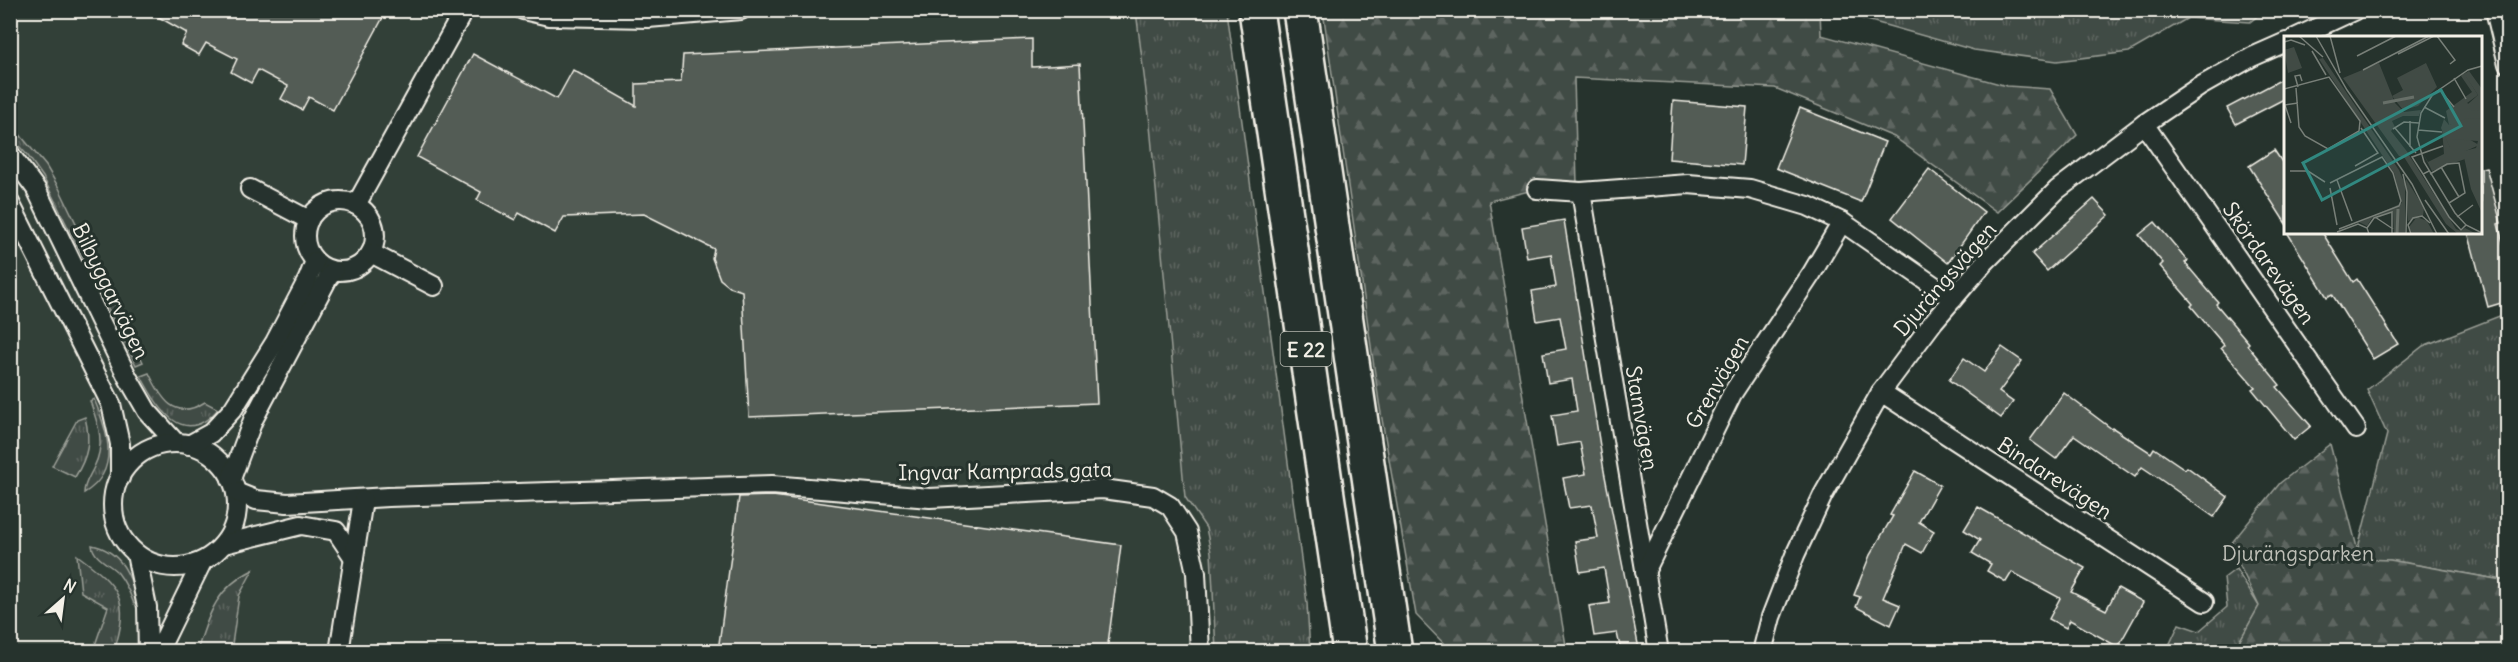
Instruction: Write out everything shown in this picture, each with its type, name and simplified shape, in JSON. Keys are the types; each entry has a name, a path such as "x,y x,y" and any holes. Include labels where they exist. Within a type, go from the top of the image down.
{"highway":[{"name":"E 22","path":"1256,10 1350,651"},
{"name":"E 22","path":"1300,10 1395,651"}],"street":[{"path":"356,205 464,10"},
{"path":"524,10 549,16 648,18 741,10"},
{"path":"2299,36 2355,10"},
{"path":"2495,10 2508,64"},
{"name":"Djurängsvägen","path":"1762,651 1771,617 1795,555 1823,495 1881,392 1983,264 2057,190 2144,124 2229,70 2284,43"},
{"name":"Skördarevägen","path":"2144,124 2356,429"},
{"name":"Bilbyggarvägen","path":"10,154 36,189 128,378 147,411 182,444"},
{"path":"1537,189 1581,192 1689,184 1750,189 1808,206 1842,222 1953,299"},
{"path":"250,189 309,220"},
{"name":"Stamvägen","path":"1581,192 1659,651"},
{"path":"335,201 356,205 372,221 375,242 371,253 356,268 334,271 315,261 308,252 305,241 309,220 315,211 335,201"},
{"path":"10,202 111,404 120,444 120,478 113,505 115,519 126,544 136,554 161,566 189,566 202,562 224,544 236,520 234,486 253,420 328,278 334,271"},
{"name":"Grenvägen","path":"1645,572 1732,394 1812,273 1842,222"},
{"path":"371,253 434,286"},
{"path":"120,478 127,466 143,453 162,445 182,444 211,433 233,409 275,342 315,261"},
{"name":"Bindarevägen","path":"1881,392 2204,602"},
{"path":"182,444 214,457 234,486"},
{"name":"Ingvar Kamprads gata","path":"234,486 256,500 287,503 772,485 930,498 1103,489 1153,496 1170,506 1187,532 1196,573 1200,651"},
{"path":"339,651 363,500"},
{"path":"224,544 301,525 336,531 354,558"},
{"path":"136,554 147,607 148,651"},
{"path":"158,651 202,562"}],"shaded area":[{"path":"10,11 1227,11 1307,603 1310,651 11,651"}],"green space":[{"path":"2264,10 2250,22 2188,18 2129,52 2057,61 1974,50 1835,11"},
{"path":"1136,11 1227,11 1307,603 1310,651 1216,651 1211,552 1206,528 1185,497 1149,115"},
{"path":"1323,11 1820,11 1821,35 2007,86 2050,89 2077,135 1997,212 1894,137 1775,88 1574,78 1577,184 1537,189 1489,201 1567,651 1451,651 1416,615 1379,402"},
{"path":"11,124 46,166 59,188 143,362 136,365 43,177 11,137"},
{"path":"2507,313 2507,581 2390,560 2355,560 2387,434 2367,390 2423,346"},
{"path":"149,373 158,391 177,408 194,408 205,402 218,409 205,421 193,426 182,425 172,420 155,400 141,376"},
{"path":"94,399 107,437 107,462 96,484 84,493 100,450 100,434 90,401"},
{"path":"85,417 88,434 87,448 75,477 52,466 77,420"},
{"name":"Djurängsparken","path":"2330,444 2360,559 2390,560 2507,581 2507,651 2234,651 2259,606 2230,545 2280,483"},
{"path":"92,545 102,548 118,559 128,574 139,603 134,604 121,576 95,554"},
{"path":"77,555 103,576 118,595 121,618 114,651 93,651 108,607 81,592"},
{"path":"2236,569 2259,606 2234,651 2166,652 2179,624 2199,631 2227,607 2224,578"},
{"path":"253,570 239,596 231,651 197,651 210,614 222,594 240,577"}],"building":[{"path":"146,10 387,10 333,110 309,97 302,110 281,99 288,86 258,70 251,83 231,72 237,59 206,43 199,55 181,45 187,33"},
{"path":"1032,39 1032,67 1080,64 1097,403 749,417 742,291 730,287 720,279 712,258 714,249 644,214 564,217 555,233 519,213 515,220 477,200 481,192 417,157 473,54 557,99 573,70 636,106 636,84 681,82 683,55"},
{"path":"2284,78 2284,99 2236,124 2227,108"},
{"path":"1673,101 1747,107 1742,165 1669,159"},
{"path":"1800,108 1885,142 1861,202 1776,168"},
{"path":"2274,150 2284,165 2284,221 2249,166"},
{"path":"2486,167 2508,260 2508,301 2488,307 2469,234 2482,234 2482,168"},
{"path":"1929,169 1984,212 1948,263 1892,218"},
{"path":"2094,199 2109,215 2047,271 2032,254"},
{"path":"1564,220 1604,471 1639,649 1621,651 1617,633 1594,636 1589,606 1610,603 1604,568 1580,572 1575,541 1598,538 1592,505 1569,508 1563,478 1586,474 1580,442 1557,446 1552,415 1577,411 1572,379 1548,383 1543,353 1566,349 1560,317 1537,321 1532,291 1556,287 1551,254 1527,258 1522,227"},
{"path":"2155,222 2188,261 2185,263 2218,302 2216,304 2249,343 2247,345 2280,385 2277,387 2311,426 2294,440 2252,389 2255,387 2221,348 2224,345 2160,266 2163,263 2139,235"},
{"path":"2288,234 2323,234 2353,282 2357,279 2398,344 2373,359 2332,294 2327,297"},
{"path":"2002,347 2022,361 1999,392 2013,402 2001,418 1949,380 1964,358 1984,372"},
{"path":"2064,393 2112,429 2151,453 2154,448 2185,469 2187,467 2228,497 2214,517 2142,467 2135,477 2074,435 2056,459 2030,440"},
{"path":"1915,471 1940,485 1919,522 1934,531 1922,553 1906,544 1883,598 1900,605 1891,625 1856,607 1860,597 1854,595 1870,555 1893,516 1890,515"},
{"path":"773,496 1121,545 1107,651 718,651 739,497"},
{"path":"1978,507 2085,568 2071,592 2106,610 2118,588 2143,602 2118,647 2070,620 2066,628 2049,619 2060,598 2012,572 2006,582 1987,571 1991,564 1972,553 1980,540 1964,530"}]}
